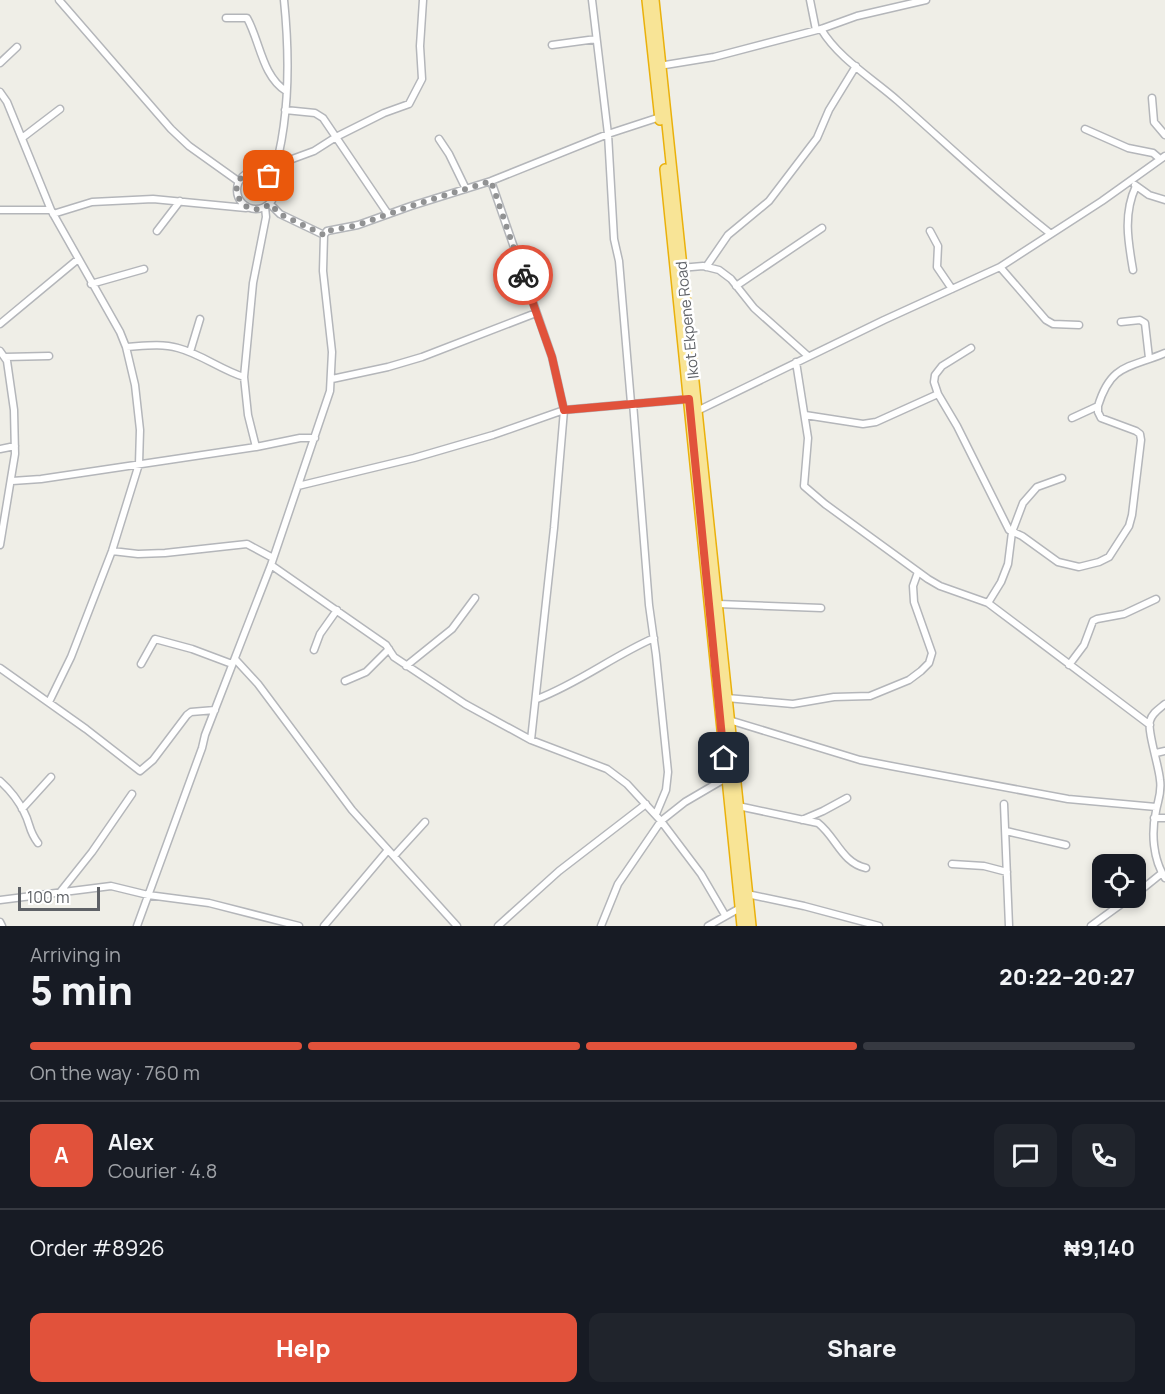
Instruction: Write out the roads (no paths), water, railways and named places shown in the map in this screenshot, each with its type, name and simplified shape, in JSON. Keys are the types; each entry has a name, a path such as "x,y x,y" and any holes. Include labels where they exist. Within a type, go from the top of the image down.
{"highway":[{"name":"Ikot Ekpene Road","path":"647,0 657,66 679,268 689,399 742,926"},
{"name":"Ikot Ekpene Road","path":"654,0 660,117 697,411 751,926"}],"street":[{"path":"59,0 171,129 189,146 238,181"},
{"path":"256,447 248,415 244,377 253,283 267,205 275,189 272,179 285,110 287,38 285,0"},
{"path":"276,165 314,151 336,137 384,113 409,104 422,79 420,46 423,0"},
{"path":"592,0 608,134 614,239 619,261 649,606 668,772 666,790 656,814"},
{"path":"810,0 819,29 832,45 898,100 1012,203 1051,234"},
{"path":"657,66 714,57 819,29 857,16 926,0"},
{"path":"226,18 247,18 257,47 276,82 286,91"},
{"path":"552,45 596,39"},
{"path":"0,63 17,46"},
{"path":"706,267 728,235 769,201 817,138 829,110 856,66"},
{"path":"0,93 7,102 52,212 120,333 126,347 135,385 138,410 139,464 112,551 71,657 49,702"},
{"path":"1152,98 1154,122 1165,135"},
{"path":"22,138 60,109"},
{"path":"285,110 319,115 388,214"},
{"path":"137,926 215,710 271,565 325,410 332,379 332,352 323,271 324,235 327,231 358,225 491,181 608,134 660,117"},
{"path":"697,411 807,356 1000,267 1163,158 1153,153 1128,148 1085,129"},
{"path":"439,139 466,189"},
{"path":"246,208 237,196 238,181 245,173 255,170 265,173 272,179"},
{"path":"491,181 557,374 564,410 537,699 531,740"},
{"path":"1130,181 1149,195 1165,200"},
{"path":"1133,270 1127,218 1136,186"},
{"path":"0,210 52,212 92,202 153,199 246,208 267,205 280,214 324,235"},
{"path":"157,231 180,201"},
{"path":"736,286 822,228"},
{"path":"930,231 938,246 937,267 952,289"},
{"path":"0,324 77,260"},
{"path":"679,268 706,267 719,270 731,279 754,308 807,356"},
{"path":"1000,267 1046,320 1053,324 1079,325"},
{"path":"91,284 144,269"},
{"path":"332,379 422,357 536,313"},
{"path":"190,352 200,319"},
{"path":"1121,322 1140,320 1145,323 1149,358"},
{"path":"126,347 163,345 190,352 228,372 244,377"},
{"path":"971,348 939,369 934,382 938,393 957,426 1006,526 1058,562 1079,567 1109,557 1129,526 1132,515 1141,437 1136,431 1101,418 1098,406 1110,378 1149,358 1165,353"},
{"path":"0,545 12,481 15,446 14,410 2,354 49,356"},
{"path":"796,362 808,438 804,486 825,504 940,586 988,603 1150,725"},
{"path":"805,415 863,424 876,422 938,393"},
{"path":"298,486 414,458 493,435 564,410 689,399"},
{"path":"1072,418 1098,406"},
{"path":"12,481 41,479 256,447 300,438 315,438"},
{"path":"0,449 15,446"},
{"path":"988,603 1001,582 1008,564 1012,532 1023,503 1037,487 1062,478"},
{"path":"112,551 165,554 247,544 273,558"},
{"path":"271,565 386,645 394,657 406,666 465,704 531,740 607,769 627,784 656,814 701,874 725,915"},
{"path":"727,698 793,704 834,697 870,696 909,680 929,663 932,653 914,602 913,586 918,572"},
{"path":"406,666 444,638 462,618 475,598"},
{"path":"1069,665 1084,645 1093,621 1124,614 1156,599"},
{"path":"718,604 821,608"},
{"path":"314,650 320,634 337,610"},
{"path":"537,699 572,684 631,648 654,638"},
{"path":"141,664 155,639 233,662 258,684 352,810 457,926"},
{"path":"345,681 366,672 389,649"},
{"path":"0,668 140,771 153,760 190,712 215,710"},
{"path":"1146,887 1163,876 1155,850 1154,818 1161,793 1150,725 1155,713 1165,704"},
{"path":"729,720 881,764 1068,799 1156,807"},
{"path":"1156,753 1165,751"},
{"path":"22,809 51,777"},
{"path":"602,926 618,884 661,821 685,802 726,778"},
{"path":"0,782 22,809 31,834 38,843"},
{"path":"61,891 92,852 132,794"},
{"path":"801,820 847,798"},
{"path":"498,926 559,870 646,804"},
{"path":"1004,804 1010,926"},
{"path":"738,806 818,824 825,828 849,860 866,868"},
{"path":"1154,818 1165,818"},
{"path":"394,856 424,822"},
{"path":"1006,831 1066,845"},
{"path":"324,926 388,850"},
{"path":"952,864 984,866 1007,872"},
{"path":"0,900 111,886 148,896 209,903 299,926"},
{"path":"747,894 879,926"},
{"path":"708,926 740,908"},
{"path":"1090,926 1118,908"}]}
